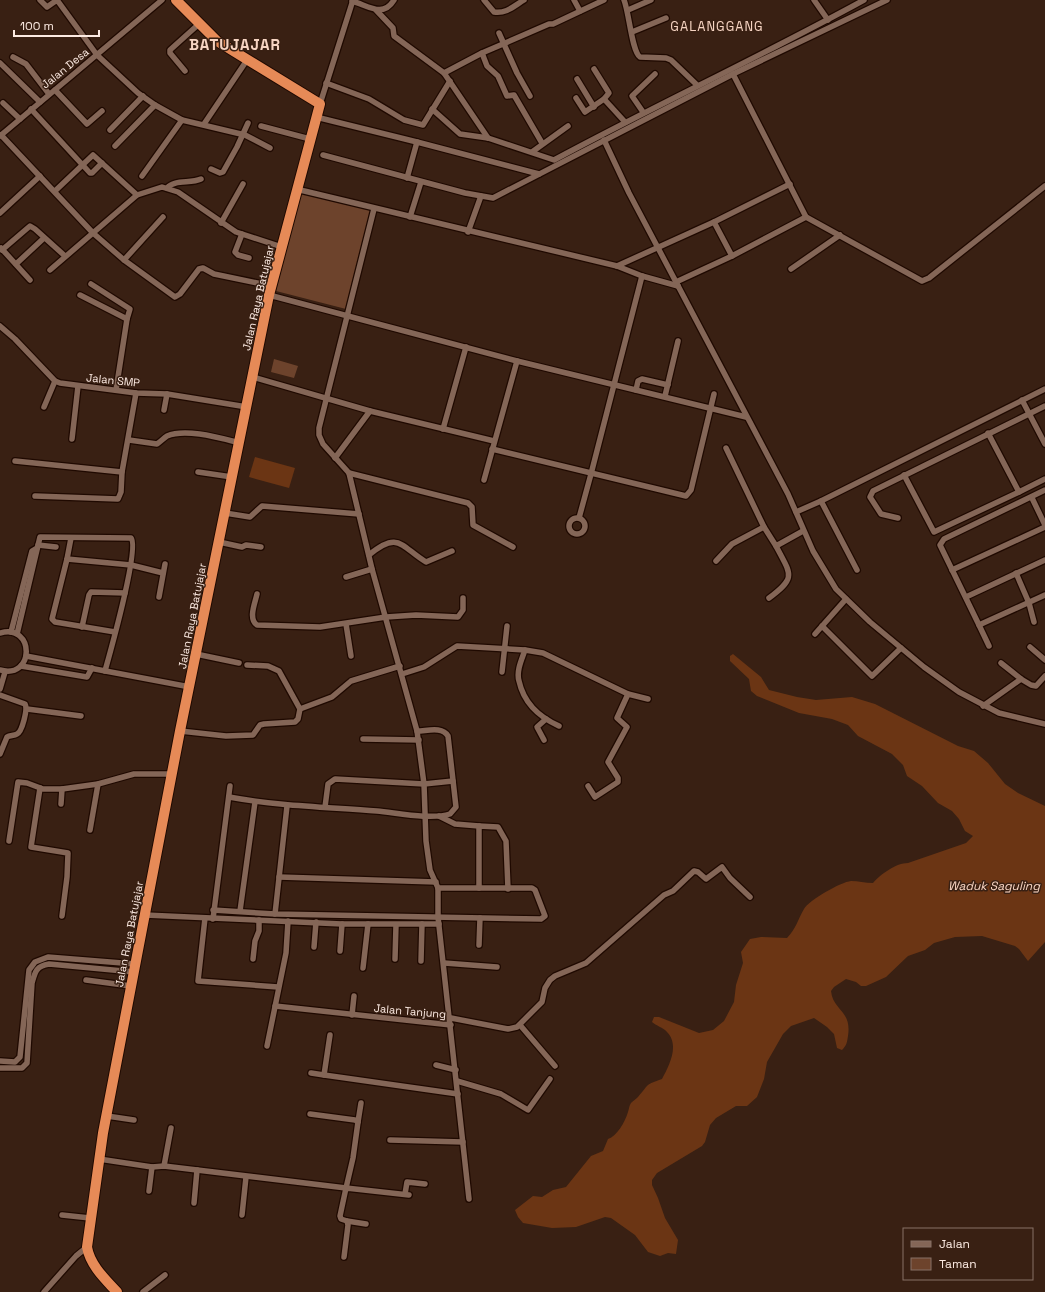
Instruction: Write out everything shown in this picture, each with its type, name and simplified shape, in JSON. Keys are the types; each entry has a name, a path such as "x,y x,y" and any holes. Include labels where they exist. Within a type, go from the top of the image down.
{"highway":[{"path":"176,0 186,3 200,23 214,38 247,60 320,104"},
{"name":"Jalan Raya Batujajar","path":"117,1292 100,1274 90,1258 87,1245 106,1116 180,731 271,290 296,189 320,104"}],"street":[{"path":"40,0 46,6 58,0 61,1 97,55 155,105 182,120 204,124 249,136 270,148"},
{"name":"Jalan Desa","path":"1,136 31,109 162,0"},
{"path":"320,104 352,1 376,10 388,9 394,0"},
{"path":"484,0 494,12 497,13 508,11 524,0"},
{"path":"574,0 580,11"},
{"path":"444,73 482,53 549,24 553,24 596,2 604,0"},
{"path":"624,0 628,10 633,44 638,56 666,58 673,61 697,85"},
{"path":"628,10 651,0"},
{"path":"814,0 828,20"},
{"path":"432,109 457,133 488,138 554,160 643,112 828,20 864,0"},
{"path":"323,155 421,182 493,198 734,74 887,0"},
{"path":"376,10 393,28 394,36 444,73 488,138"},
{"path":"632,32 666,18"},
{"path":"185,71 170,53 170,50 200,23"},
{"path":"499,33 517,73 530,96"},
{"path":"482,53 487,66 498,76 507,96 514,95 542,143"},
{"path":"14,57 26,64 49,94"},
{"path":"204,124 247,60"},
{"path":"0,63 40,102"},
{"path":"576,98 585,112 594,107 609,93 594,69"},
{"path":"643,112 632,97 655,74"},
{"path":"734,74 806,217 922,281 926,281 1045,186"},
{"path":"577,79 594,107"},
{"path":"326,83 369,99 401,119 421,125 424,124 450,81"},
{"path":"55,90 87,124 102,111"},
{"path":"110,130 143,96"},
{"path":"604,99 625,122"},
{"path":"3,103 20,119"},
{"path":"115,146 155,105"},
{"path":"31,109 92,173 102,163"},
{"path":"316,117 539,174"},
{"path":"142,176 182,120"},
{"path":"211,169 220,173 223,172 248,123"},
{"path":"262,126 310,139"},
{"path":"532,152 542,143 568,126"},
{"path":"1,136 55,191 93,233 124,260 175,297 180,294 200,269 203,268 214,274 271,290 348,315 466,348 711,407 746,417"},
{"path":"604,140 629,193 796,512 803,531 836,589 901,648 959,692 1000,714 1045,724"},
{"path":"407,178 417,142"},
{"path":"55,191 93,155 137,195"},
{"path":"0,213 40,176"},
{"path":"167,188 176,182 189,182 201,179"},
{"path":"410,217 421,182"},
{"path":"221,223 243,184"},
{"path":"617,266 714,222 790,184"},
{"path":"50,270 137,195 157,187 167,188 178,192 221,223 242,234 282,246"},
{"path":"296,189 468,232 617,266 642,276 677,284 806,217"},
{"path":"468,232 481,196"},
{"path":"374,208 319,428 319,435 323,444 349,473 372,569 400,666 419,740 424,784 427,856 430,870 437,885 438,917 458,1081 458,1094 469,1199"},
{"path":"124,260 163,217"},
{"path":"714,222 732,256"},
{"path":"30,280 1,248 30,226 65,256"},
{"path":"242,234 235,252 238,255 249,258"},
{"path":"791,269 840,235"},
{"path":"16,264 44,238"},
{"path":"579,518 592,474 642,276"},
{"path":"91,284 130,309 127,319 116,390"},
{"path":"80,296 127,319"},
{"path":"1,329 55,381 44,407"},
{"path":"665,396 678,341"},
{"path":"443,429 466,348"},
{"path":"484,480 517,361"},
{"path":"253,377 370,410 494,441"},
{"path":"636,390 640,379 668,385"},
{"name":"Jalan SMP","path":"55,381 78,386 136,393 167,394 247,406"},
{"path":"72,439 78,386"},
{"path":"796,512 821,501 1045,389"},
{"path":"35,496 118,499 121,492 122,472 136,393"},
{"path":"164,410 167,394"},
{"path":"492,449 686,496 691,490 714,394"},
{"path":"1022,400 1045,444"},
{"path":"898,518 881,514 870,495 875,490 1045,406"},
{"path":"335,458 370,410"},
{"path":"988,433 1019,492"},
{"path":"128,440 157,444 166,437 183,434 214,437 240,443"},
{"path":"726,448 764,527 789,571 789,578 785,585 769,598"},
{"path":"15,461 122,472"},
{"path":"198,472 232,477"},
{"path":"349,473 468,503 472,507 473,525 513,547"},
{"path":"904,475 934,532 1045,479"},
{"path":"989,646 940,545 942,540 1032,498 1045,490"},
{"path":"952,570 1045,526 1032,498"},
{"path":"821,501 858,570"},
{"path":"225,513 250,517 262,506 359,514"},
{"path":"716,560 732,544 764,527"},
{"path":"776,546 803,531"},
{"path":"17,634 38,546 42,536 71,538 131,538 134,542 125,593 105,671"},
{"path":"71,538 52,619 55,622 115,632"},
{"path":"219,542 242,547 246,545 261,547"},
{"path":"369,555 379,547 391,542 408,548 426,562 452,551"},
{"path":"10,632 32,551 38,546 56,547"},
{"path":"67,559 130,565 163,572"},
{"path":"966,597 1045,560"},
{"path":"159,597 165,564"},
{"path":"346,578 372,569"},
{"path":"1016,573 1029,602 1034,622"},
{"path":"82,627 88,595 91,592 125,593"},
{"path":"257,594 252,622 257,625 284,625 302,628 416,615 458,617 463,610 463,598"},
{"path":"979,625 1045,595"},
{"path":"815,634 846,599"},
{"path":"346,624 351,656"},
{"path":"502,672 507,626"},
{"path":"822,626 872,676 901,648"},
{"path":"0,633 10,632 17,634 24,641 26,656 21,666 11,672 2,671 0,689"},
{"path":"402,674 424,667 458,646 525,650 543,653 628,694 648,699"},
{"path":"1030,647 1045,660"},
{"path":"525,650 519,668 518,680 527,702 540,716 559,726"},
{"path":"196,654 239,663"},
{"path":"26,656 190,687"},
{"path":"1001,663 1031,685 1036,686 1045,676"},
{"path":"180,731 226,736 253,735 260,725 295,722 298,719 300,709 279,671 268,666 247,665"},
{"path":"21,666 87,677 92,668"},
{"path":"300,709 332,698 351,681 400,666"},
{"path":"983,706 1021,679"},
{"path":"588,786 595,797 618,782 618,778 608,762 626,727 617,718 628,694"},
{"path":"0,695 25,704 27,709 20,731 17,734 7,736 0,754"},
{"path":"27,709 80,716"},
{"path":"544,740 537,727 546,719"},
{"path":"229,797 287,806 445,815 455,810 447,734 441,730 417,731"},
{"path":"363,740 419,740"},
{"path":"9,841 17,782 27,783 40,788 62,789 98,784 134,774 172,774"},
{"path":"325,807 328,784 335,779 424,784 453,781"},
{"path":"90,830 98,784"},
{"path":"213,919 230,786"},
{"path":"40,788 31,847 68,853 67,877 62,916"},
{"path":"61,804 62,789"},
{"path":"240,911 255,802"},
{"path":"275,914 287,806"},
{"path":"437,815 455,824 498,827 506,838 508,889"},
{"path":"479,826 479,888"},
{"path":"451,1018 508,1029 520,1025 542,1002 545,988 550,980 555,976 586,963 664,896 673,891 694,871 698,872 706,879 722,867 730,878 750,897"},
{"path":"213,910 275,914 541,919 545,914 534,889 479,888 279,877"},
{"path":"145,915 342,924 439,924"},
{"path":"205,918 198,980 278,987"},
{"path":"479,945 480,918"},
{"path":"253,959 255,941 259,931 259,920"},
{"path":"267,1046 286,953 288,921"},
{"path":"314,947 316,922"},
{"path":"340,951 342,924"},
{"path":"363,968 368,924"},
{"path":"395,959 396,924"},
{"path":"421,961 422,924"},
{"path":"0,1061 15,1062 20,1057 29,970 34,962 48,958 135,968"},
{"path":"444,963 497,967"},
{"path":"0,1068 22,1068 27,1063 32,983 34,972 40,966 49,964 135,968"},
{"path":"86,980 131,986"},
{"path":"352,1015 354,996"},
{"name":"Jalan Tanjung","path":"275,1006 451,1025"},
{"path":"520,1025 555,1066"},
{"path":"324,1075 330,1035"},
{"path":"436,1065 456,1070"},
{"path":"311,1073 458,1094"},
{"path":"458,1081 469,1083 501,1094 528,1110 550,1079"},
{"path":"361,1103 353,1158 340,1216 341,1219 347,1221 366,1224"},
{"path":"310,1114 355,1120 358,1122"},
{"path":"106,1116 134,1120"},
{"path":"164,1166 171,1128"},
{"path":"390,1140 463,1142"},
{"path":"99,1158 152,1167 164,1166 246,1177 407,1195 407,1182 425,1184"},
{"path":"149,1191 152,1167"},
{"path":"194,1203 197,1170"},
{"path":"242,1214 246,1177"},
{"path":"62,1215 90,1222"},
{"path":"344,1257 348,1225 347,1221"},
{"path":"44,1292 87,1245"},
{"path":"143,1292 165,1276"}],"green space":[{"path":"301,192 372,210 346,309 276,291"},
{"path":"274,359 298,366 294,378 271,372"}],"water":[{"path":"255,457 295,468 289,488 249,477"},
{"name":"Waduk Saguling","path":"733,654 761,677 769,690 816,700 852,697 875,704 958,746 974,751 988,763 1005,784 1018,793 1045,806 1045,942 1028,961 1015,946 982,936 955,937 934,943 925,950 908,956 886,977 866,986 861,986 856,982 846,979 834,987 831,991 832,998 847,1021 848,1036 845,1047 842,1050 837,1048 834,1034 814,1018 791,1026 783,1034 767,1062 764,1079 757,1097 747,1106 736,1106 716,1118 710,1125 705,1142 702,1146 657,1173 652,1180 652,1185 665,1218 678,1240 676,1254 668,1253 660,1256 648,1252 635,1235 611,1218 605,1217 576,1227 552,1228 523,1223 515,1210 533,1196 542,1197 553,1190 566,1187 591,1156 603,1151 608,1139 617,1132 623,1124 631,1103 648,1085 662,1079 672,1056 673,1043 671,1037 665,1030 652,1022 654,1017 659,1017 699,1033 713,1030 724,1021 734,1002 736,985 743,963 741,952 750,939 761,937 787,938 793,931 804,909 818,896 846,882 873,883 880,876 894,867 966,843 973,836 965,831 959,819 952,811 938,803 922,786 907,776 903,765 892,754 858,736 848,725 832,719 799,713 757,696 751,691 749,679 730,661 730,656"}],"district":[{"name":"GALANGGANG","path":"717,26"},
{"name":"BATUJAJAR","path":"235,44"}]}
